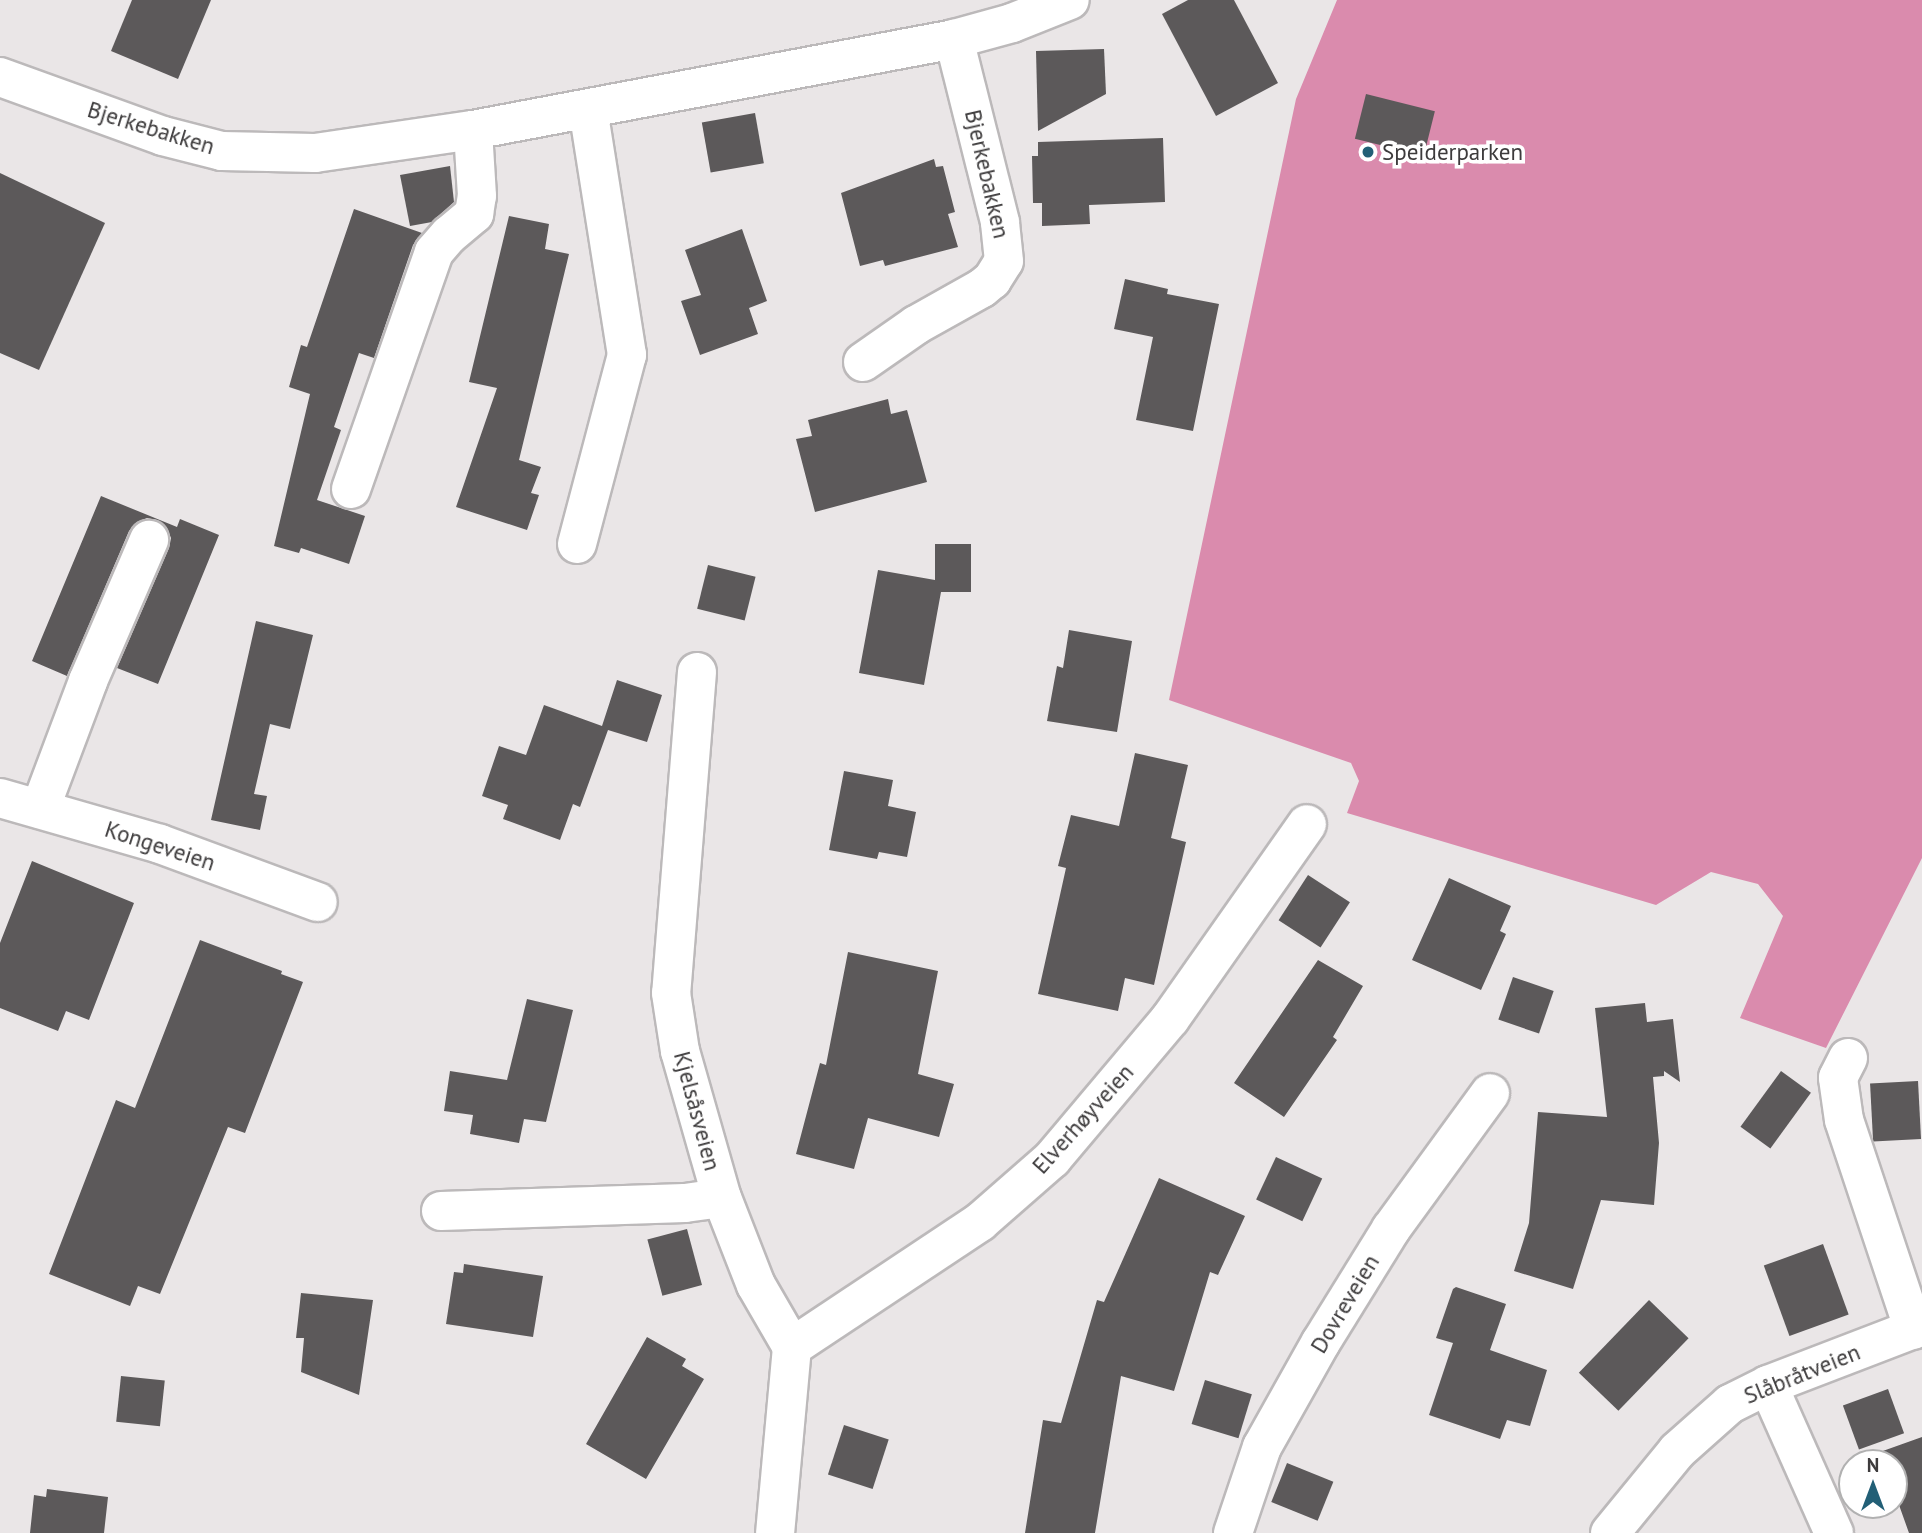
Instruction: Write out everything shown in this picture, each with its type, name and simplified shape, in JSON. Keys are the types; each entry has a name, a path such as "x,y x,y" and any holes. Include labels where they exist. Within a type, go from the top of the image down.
{"street":[{"name":"Bjerkebakken","path":"0,77 163,136 222,151 315,153 473,130 954,39 1009,12 1070,0"},
{"name":"Bjerkebakken","path":"863,362 916,325 982,288 992,280 1004,261 1000,222 954,39"},
{"path":"577,544 627,355 588,109"},
{"path":"351,489 434,252 474,214 477,196 473,130"},
{"path":"40,809 88,681 149,540"},
{"name":"Kjelsåsveien","path":"697,672 671,993 680,1051 722,1198 757,1284 792,1347"},
{"name":"Kongeveien","path":"0,798 172,848 318,902"},
{"name":"Elverhøyveien","path":"792,1347 980,1222 1052,1159 1170,1019 1307,824"},
{"path":"1848,1058 1838,1078 1844,1120 1918,1328"},
{"name":"Dovreveien","path":"1233,1533 1262,1447 1321,1342 1391,1229 1490,1093"},
{"path":"442,1211 685,1203 722,1198"},
{"name":"Slåbråtveien","path":"1610,1533 1677,1451 1730,1404 1768,1385 1918,1328"},
{"path":"775,1533 792,1347"},
{"path":"1768,1385 1834,1533"}],"shaded area":[{"path":"1337,0 1922,0 1922,858 1826,1048 1740,1018 1783,916 1758,884 1711,872 1656,905 1347,813 1359,781 1351,763 1169,700 1296,99"}],"building":[{"path":"132,0 211,0 178,79 111,51"},
{"path":"1188,0 1234,0 1278,83 1216,116 1162,14"},
{"path":"1104,49 1106,94 1038,131 1036,51"},
{"path":"1366,94 1435,111 1424,156 1355,139"},
{"path":"755,113 764,163 711,173 702,122"},
{"path":"1163,138 1165,202 1089,205 1090,224 1042,226 1042,203 1033,203 1032,156 1038,156 1038,142"},
{"path":"934,159 936,167 943,166 955,212 948,214 958,247 885,266 883,260 860,266 841,193"},
{"path":"450,166 454,202 432,222 410,226 400,175"},
{"path":"0,173 105,223 39,370 0,353"},
{"path":"354,209 422,233 413,245 374,358 359,353 334,427 341,430 317,500 365,516 349,564 301,548 299,553 274,546 310,394 289,387 301,345 307,347"},
{"path":"509,216 549,224 545,249 569,254 519,460 541,467 531,493 539,495 527,530 456,507 497,388 469,382"},
{"path":"742,229 767,301 749,308 758,334 700,355 681,301 701,295 685,250"},
{"path":"1125,279 1168,289 1167,294 1219,304 1193,431 1136,420 1153,337 1114,329"},
{"path":"888,399 891,414 907,410 927,482 815,512 796,439 812,436 808,420"},
{"path":"101,496 177,527 180,519 219,535 158,684 117,668 171,538 167,528 157,520 147,518 137,522 129,531 67,676 32,661"},
{"path":"935,544 971,544 971,592 941,592 924,685 859,673 878,570 935,580"},
{"path":"708,565 756,577 745,621 697,609"},
{"path":"256,621 313,635 290,729 270,724 254,794 267,796 260,830 211,820"},
{"path":"1069,630 1132,641 1117,732 1047,721 1057,666 1063,668"},
{"path":"617,680 662,695 647,742 608,730 580,807 573,804 560,840 503,819 508,805 482,796 499,746 526,755 544,705 602,726"},
{"path":"1135,753 1188,765 1171,838 1186,842 1154,985 1125,978 1118,1011 1038,994 1066,868 1058,866 1071,815 1119,826"},
{"path":"844,771 893,780 888,806 916,812 907,857 879,852 877,859 829,850"},
{"path":"32,861 134,903 89,1020 66,1011 58,1031 0,1008 0,943"},
{"path":"1308,875 1350,902 1321,948 1279,920"},
{"path":"1449,878 1511,906 1500,931 1506,934 1481,990 1412,960"},
{"path":"200,940 282,971 281,974 303,982 245,1133 228,1127 160,1294 138,1286 130,1306 49,1274 116,1100 135,1108"},
{"path":"848,952 938,971 918,1074 954,1084 939,1137 868,1118 854,1169 796,1154 820,1063 826,1065"},
{"path":"1318,960 1363,986 1333,1037 1337,1040 1284,1117 1234,1083"},
{"path":"1513,977 1554,991 1539,1034 1498,1020"},
{"path":"527,999 573,1010 546,1122 524,1119 519,1143 470,1134 473,1115 444,1111 450,1071 507,1080"},
{"path":"1645,1003 1647,1022 1673,1019 1680,1082 1664,1071 1664,1076 1653,1077 1659,1143 1654,1205 1601,1200 1573,1289 1514,1271 1529,1223 1538,1112 1607,1117 1595,1008"},
{"path":"1781,1071 1811,1093 1770,1149 1740,1127"},
{"path":"1918,1081 1921,1139 1873,1141 1870,1084"},
{"path":"1276,1157 1322,1179 1302,1221 1256,1200"},
{"path":"1159,1178 1245,1216 1218,1275 1210,1272 1174,1391 1121,1376 1095,1533 1025,1533 1043,1420 1061,1423 1097,1300 1104,1302"},
{"path":"687,1229 702,1285 662,1296 647,1240"},
{"path":"1823,1244 1849,1314 1789,1336 1764,1266"},
{"path":"464,1264 543,1276 533,1337 446,1324 454,1272 463,1273"},
{"path":"1456,1287 1506,1304 1490,1350 1547,1370 1530,1426 1507,1420 1500,1439 1429,1415 1453,1343 1436,1338"},
{"path":"301,1293 373,1300 359,1395 301,1372 304,1338 296,1338"},
{"path":"1649,1300 1689,1338 1618,1411 1579,1373"},
{"path":"647,1337 686,1359 682,1366 704,1379 646,1479 586,1444"},
{"path":"121,1376 165,1381 160,1426 116,1422"},
{"path":"1205,1380 1252,1394 1238,1438 1192,1424"},
{"path":"1888,1389 1904,1433 1859,1449 1843,1405"},
{"path":"844,1425 889,1440 873,1489 828,1474"},
{"path":"1922,1437 1922,1533 1909,1533 1904,1519 1908,1519 1908,1449 1888,1449"},
{"path":"1287,1463 1333,1482 1318,1521 1271,1502"},
{"path":"47,1489 108,1497 104,1533 30,1533 34,1495 46,1497"}],"place":[{"name":"Speiderparken","path":"1368,152"}]}
